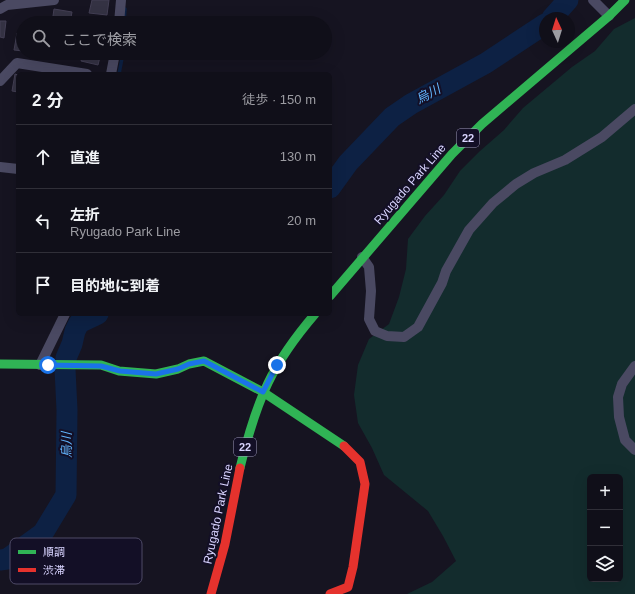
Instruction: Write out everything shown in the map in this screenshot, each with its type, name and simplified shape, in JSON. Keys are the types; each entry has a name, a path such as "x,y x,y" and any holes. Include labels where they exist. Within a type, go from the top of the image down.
{"main road":[{"name":"Ryugado Park Line","path":"332,294 452,154 482,124 609,16 625,0"},
{"name":"Ryugado Park Line","path":"212,594 223,551 249,431 263,392 281,359 296,337 313,316"},
{"path":"0,364 101,366 120,371 156,374 204,361 263,392 342,444 360,462 365,484 353,567 348,587 330,594"}],"street":[{"path":"0,9 7,5 54,0"},
{"path":"120,16 121,0"},
{"path":"593,0 609,16"},
{"path":"110,72 113,60"},
{"path":"0,81 17,63 75,72"},
{"path":"362,257 370,267 371,291 369,319 375,331 387,336 404,337 418,327 442,283 446,271 469,230 493,203 516,184 534,173 566,160 602,137 635,109"},
{"path":"0,167 16,169"},
{"path":"44,365 64,316"},
{"path":"635,366 622,384 618,398 619,418 625,440 635,450"}],"green space":[{"path":"635,18 635,594 407,594 432,582 456,561 428,511 384,475 372,448 358,423 354,395 358,365 369,339 389,324 399,297 406,269 408,239 425,216 444,195 460,171 504,130 523,108 572,67 595,51 614,29"}],"building":[{"path":"92,0 109,0 107,15 89,13"},
{"path":"54,9 72,12 71,16 53,16"},
{"path":"0,21 6,21 4,38 0,37"},
{"path":"16,39 16,50 14,50"},
{"path":"81,60 99,60 98,65"},
{"path":"15,74 16,92 12,91"}],"waterway":[{"name":"烏川","path":"557,12 568,0"},
{"path":"124,16 125,9"},
{"name":"烏川","path":"332,185 348,163 392,117 411,104 486,63 539,28"},
{"path":"119,72 122,60"},
{"name":"烏川","path":"79,323 81,316"},
{"name":"烏川","path":"36,538 43,533 66,495 66,358 79,323 94,316"},
{"name":"烏川","path":"0,560 10,557"}],"traffic: fast":[{"path":"332,294 452,154 482,124 609,16 625,0"},
{"path":"240,468 252,425 268,383 289,347 313,316"},
{"path":"0,364 101,365 119,371 156,374 204,361 263,392 344,446"}],"traffic: jam":[{"path":"330,594 348,587 353,567 365,484 360,462 344,446"},
{"path":"211,594 225,544 240,468"}],"route":[{"path":"48,365 101,366 120,371 156,374 204,361 263,392 277,365"}]}
